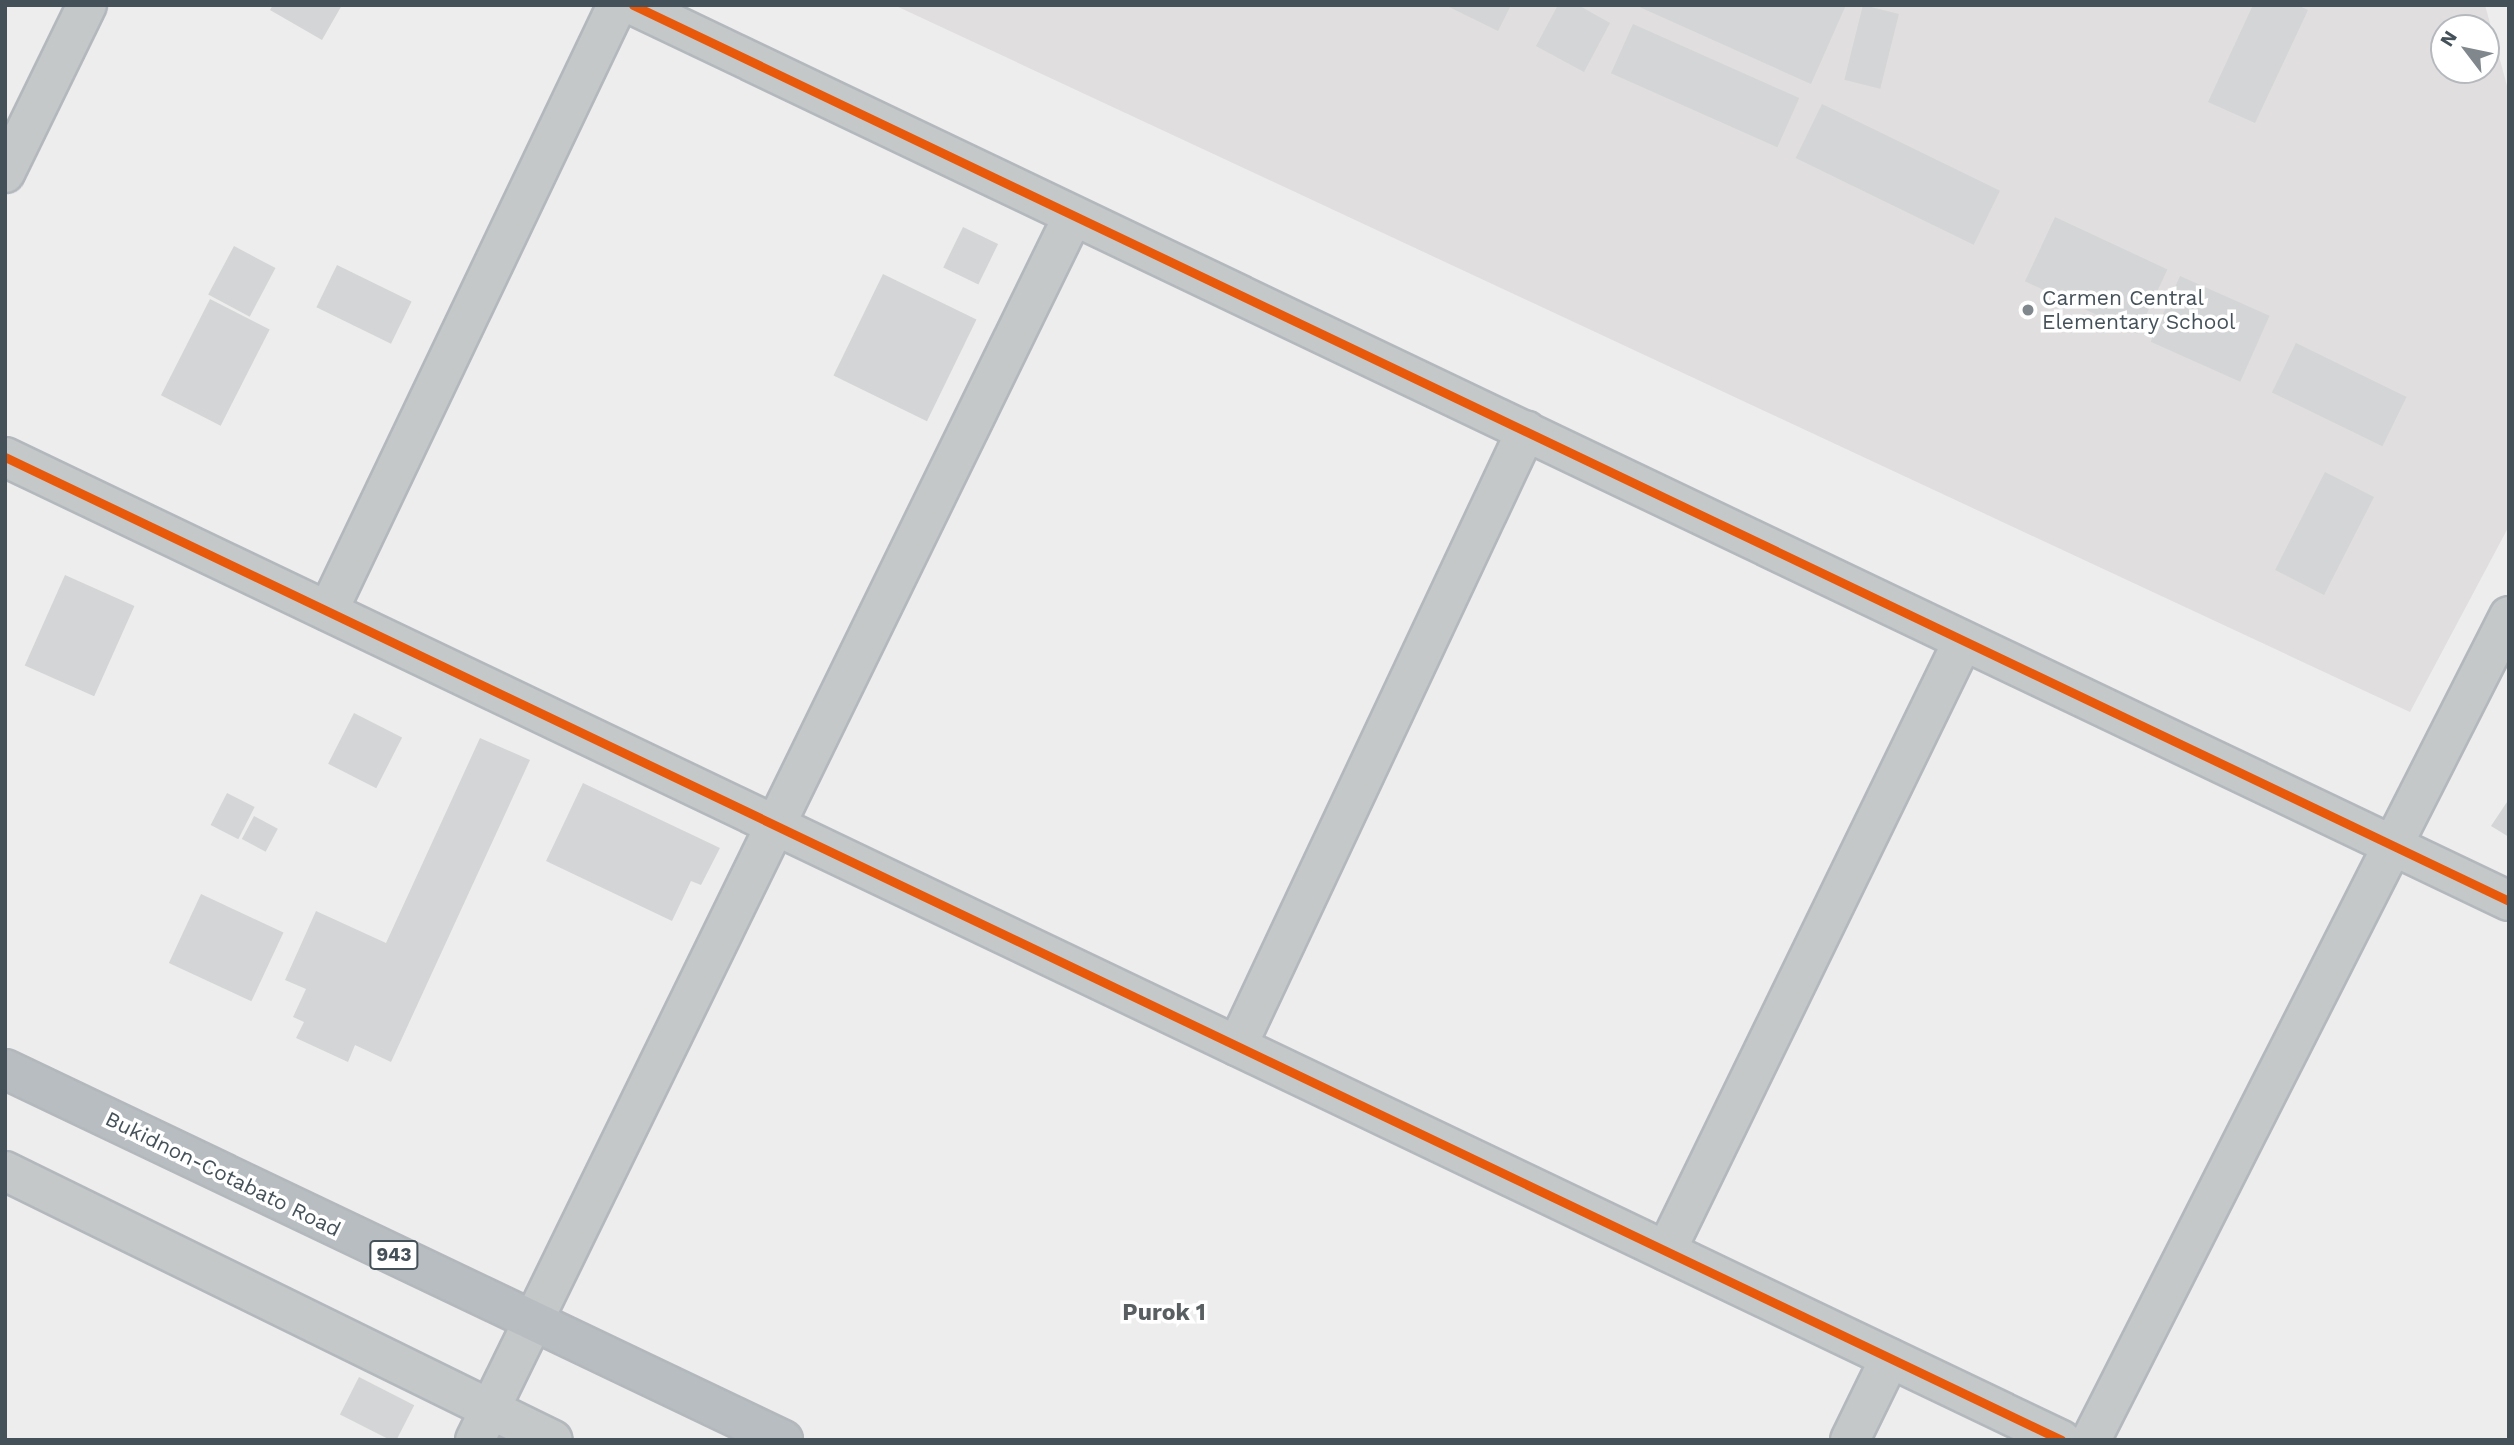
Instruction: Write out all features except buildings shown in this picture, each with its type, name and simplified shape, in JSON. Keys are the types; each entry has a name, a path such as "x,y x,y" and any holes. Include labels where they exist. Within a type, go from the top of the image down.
{"highway":[{"name":"Bukidnon-Cotabato Road","path":"5,1069 783,1440"}],"street":[{"path":"5,173 87,5"},
{"path":"328,611 617,5"},
{"path":"633,5 2509,901"},
{"path":"482,1425 530,1320 1073,216"},
{"path":"1237,1046 1526,431"},
{"path":"5,457 2061,1440"},
{"path":"2091,1440 2509,616"},
{"path":"1666,1251 1963,641"},
{"path":"5,1171 482,1425 553,1440"},
{"path":"1850,1440 1890,1358"}],"shaded area":[{"name":"Carmen Central Elementary School","path":"894,5 2485,5 2487,14 2430,14 2430,84 2500,84 2500,60 2509,93 2509,526 2410,712"}],"cycle path":[{"path":"633,5 2509,901"},
{"path":"5,457 2061,1440"}],"place":[{"name":"Carmen Central Elementary School","path":"2028,310"}],"district":[{"name":"Purok 1","path":"1164,1313"}]}
